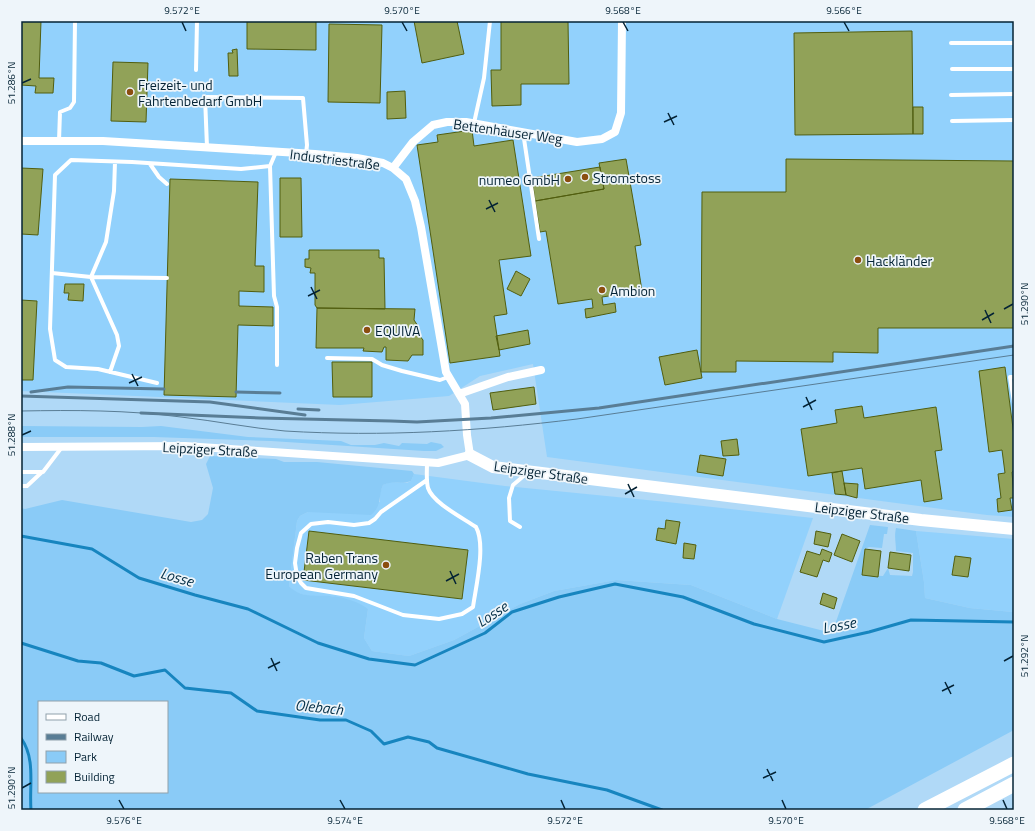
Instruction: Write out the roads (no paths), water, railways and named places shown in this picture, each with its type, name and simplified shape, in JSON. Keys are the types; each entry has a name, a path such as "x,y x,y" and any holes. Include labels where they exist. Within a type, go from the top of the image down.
{"highway":[{"path":"925,810 1014,764"},
{"path":"966,810 1014,784"}],"street":[{"name":"Bettenhäuser Weg","path":"393,168 413,142 433,125 447,122 474,123 577,142 602,139 615,132 621,113 622,21"},
{"name":"Industriestraße","path":"21,141 103,141 306,154 358,158 383,163 393,168 406,179 416,201 446,372 465,404 470,455"},
{"path":"459,394 508,377 541,370"},
{"name":"Leipziger Straße","path":"21,447 185,446 426,463 438,463 470,455 493,467 932,521 1014,529"}],"lane":[{"path":"59,141 60,112 70,108 74,102 75,21"},
{"path":"196,70 197,21"},
{"path":"474,123 484,78 490,21"},
{"path":"951,43 1014,43"},
{"path":"952,69 1014,68"},
{"path":"951,95 1014,94"},
{"path":"206,148 205,98 303,98 307,145 306,154"},
{"path":"952,121 1014,120"},
{"path":"523,132 538,239"},
{"path":"276,152 270,166 274,296 277,306 277,365"},
{"path":"157,382 98,369 66,367 55,360 50,329 55,175 71,160 241,170 270,166"},
{"path":"110,372 119,346 117,335 91,277 106,242 114,191 115,162"},
{"path":"150,164 159,178 167,184"},
{"path":"52,274 91,277 167,278"},
{"path":"328,358 372,359 382,365 408,373 440,380 449,376"},
{"path":"1014,377 1010,378 1014,402"},
{"path":"21,486 27,486 42,472 62,447"},
{"path":"426,463 428,488 431,494 439,502 476,527 479,533 480,551 473,607 462,614 439,619 403,615 354,596 306,588 301,583 297,576 295,563 297,548 301,533 311,524 328,522 354,525 369,523 381,512 427,480"},
{"path":"21,472 42,472"},
{"path":"520,527 510,521 509,498 513,485 530,472"}],"waterway":[{"name":"Losse","path":"21,536 92,549 139,578 248,609 318,643 369,659 415,665 485,633 512,612 559,597 615,584 683,597 754,624 824,642 869,632 911,620 1014,622"},
{"name":"Olebach","path":"21,643 78,661 101,663 134,676 165,670 185,688 231,693 257,711 320,720 346,720 371,731 384,744 408,737 429,742 437,748 528,774 607,790 662,810"},
{"path":"21,738 29,755 31,773 31,810"}],"tram line":[{"path":"21,411 141,413 285,431 322,433 395,433 468,430 577,419 1014,355"}],"railway":[{"path":"141,413 417,422 491,418 599,408 1014,346"},
{"path":"31,392 68,387 164,389"},
{"path":"236,392 280,393"},
{"path":"21,396 210,402 305,415"},
{"path":"298,409 319,410"}],"place":[{"name":"Freizeit- und Fahrtenbedarf GmbH","path":"130,92"},
{"name":"Stromstoss","path":"585,177"},
{"name":"numeo GmbH","path":"568,179"},
{"name":"Hackländer","path":"858,260"},
{"name":"Ambion","path":"602,290"},
{"name":"EQUIVA","path":"367,330"},
{"name":"Raben Trans European Germany","path":"386,565"}]}
